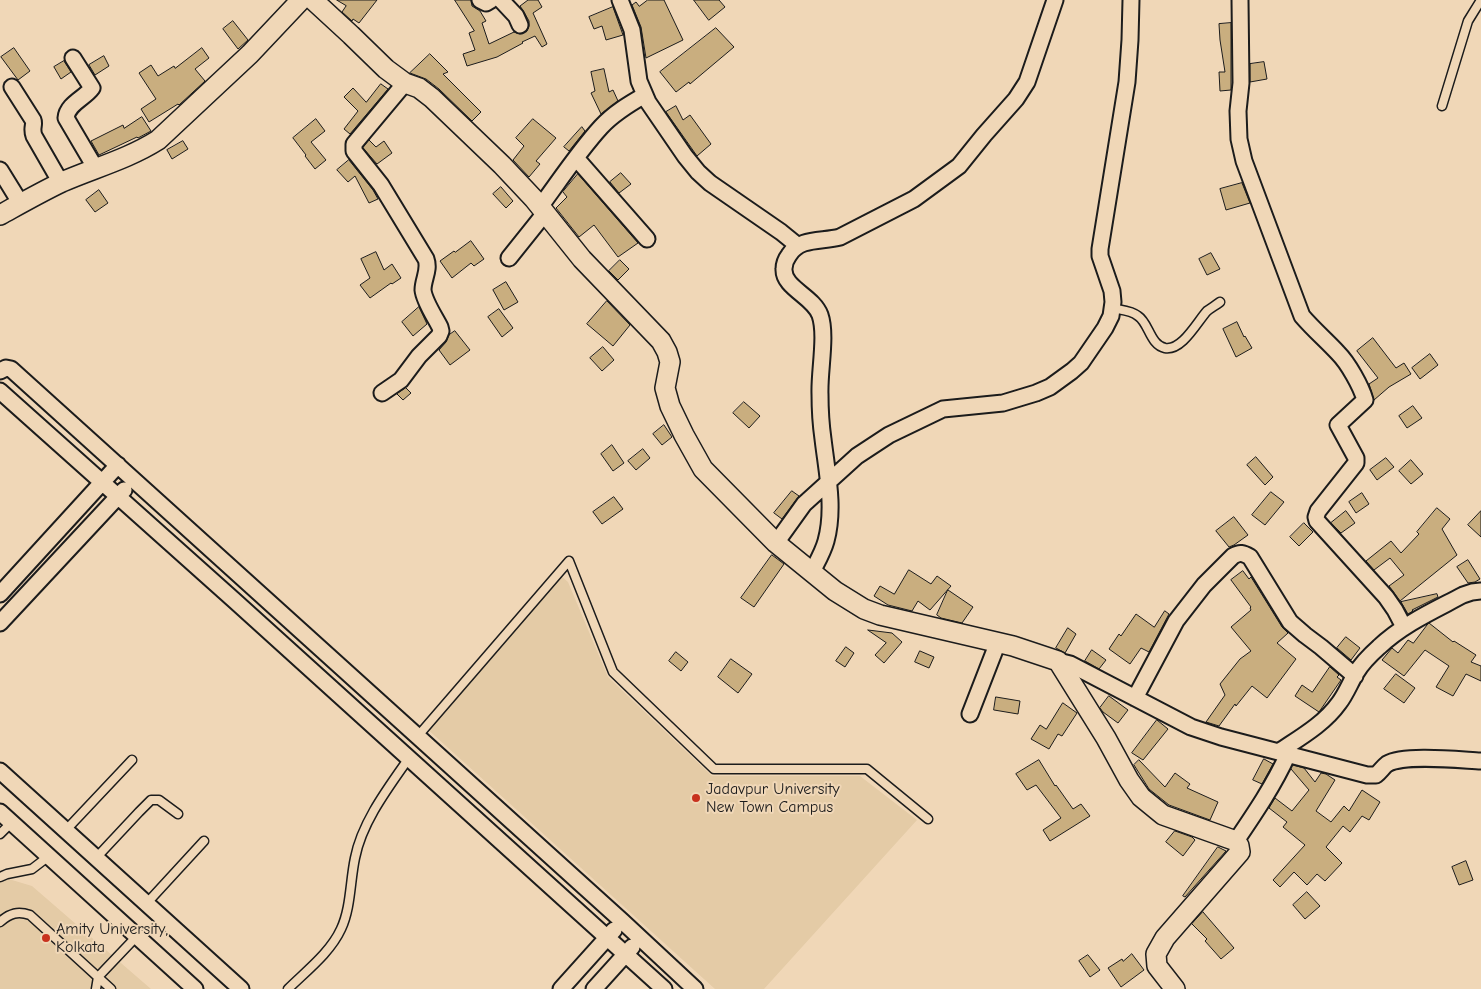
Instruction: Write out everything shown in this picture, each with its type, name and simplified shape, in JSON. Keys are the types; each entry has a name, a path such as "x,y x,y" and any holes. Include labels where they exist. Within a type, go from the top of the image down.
{"street":[{"path":"0,213 61,183 142,150 158,140 250,54 301,0"},
{"path":"312,0 351,34 386,69 405,83 419,88 432,98 502,164 582,259 661,341 670,362 666,388 670,406 704,469 776,543 835,591 880,615 998,642 1070,664 1191,727 1221,737 1367,775 1378,774 1388,764 1400,760 1481,761"},
{"path":"480,0 486,3 491,0"},
{"path":"501,0 516,16 520,25"},
{"path":"620,0 632,30 639,81 648,102 698,172 710,183 797,245"},
{"path":"812,572 826,540 830,508 829,481 822,437 820,392 822,329 820,315 814,303 787,282 784,276 787,258 797,245 806,241 829,240 840,237 914,199 959,166 1016,99 1027,82 1055,0"},
{"path":"776,543 804,504 857,456 889,434 934,413 953,407 1003,403 1050,387 1081,363 1105,328 1111,316 1113,302 1112,290 1100,256 1100,250 1127,82 1131,0"},
{"path":"1240,0 1241,83 1238,111 1239,139 1244,161 1302,316 1339,354 1352,373 1365,400 1338,425 1356,458 1356,463 1318,511 1317,521 1386,597 1404,627"},
{"path":"73,58 92,88 70,108 66,113 66,118 96,169"},
{"path":"382,393 400,380 441,331 423,291 428,270 426,259 393,203 353,148 354,144 405,83"},
{"path":"12,87 33,120 32,131 34,136 61,183"},
{"path":"509,258 576,158 602,126 620,110 645,95"},
{"path":"576,158 647,239"},
{"path":"0,170 21,204"},
{"path":"0,371 6,368 11,369 622,920 695,989"},
{"path":"0,391 664,989"},
{"path":"0,594 118,465"},
{"path":"0,624 133,480"},
{"path":"1135,698 1176,621 1204,585 1233,556 1239,553 1250,557 1290,622 1304,635 1322,647 1354,676"},
{"path":"1236,841 1270,790 1284,752 1338,705 1354,676 1378,647 1404,627 1464,595 1481,591"},
{"path":"970,714 998,642"},
{"path":"1058,661 1141,797 1163,815 1236,841 1239,846 1240,852 1165,938 1156,954 1156,966 1175,989"},
{"path":"0,771 242,989"},
{"path":"0,812 195,989"},
{"path":"561,989 622,920"},
{"path":"594,989 640,938"}],"lane":[{"path":"1442,106 1468,20 1481,0"},
{"path":"1112,308 1136,314 1142,319 1157,344 1166,348 1175,347 1181,343 1207,312 1220,302"},
{"path":"417,737 569,560 613,672 714,770 867,769 928,819"},
{"path":"288,989 329,949 340,931 346,918 355,857 360,839 380,799 409,758"},
{"path":"66,830 132,760"},
{"path":"96,858 151,800 159,800 178,814"},
{"path":"0,834 12,822"},
{"path":"147,903 204,841"},
{"path":"0,877 32,869 49,856"},
{"path":"0,922 6,916 14,913 22,912 30,915 111,989"},
{"path":"96,989 98,977 137,936"}],"shaded area":[{"name":"Jadavpur University New Town Campus","path":"560,575 568,582 608,677 712,776 860,776 917,820 764,989 715,989 425,727"},
{"name":"Amity University, Kolkata","path":"2,877 32,886 151,989 0,989 0,879"}],"building":[{"path":"337,0 377,0 359,23 353,19 352,21 342,12 346,6"},
{"path":"455,0 471,0 472,6 480,11 486,21 482,23 489,44 514,32 520,34 527,31 529,21 520,6 528,0 538,0 542,7 533,13 547,44 542,47 535,36 497,57 467,66 463,54 475,50 469,33 474,31"},
{"path":"648,0 664,0 683,40 646,58 641,27 632,5 636,2 639,6"},
{"path":"694,0 719,0 725,7 709,20"},
{"path":"613,7 623,35 606,40 602,26 594,29 589,17"},
{"path":"233,21 248,40 238,49 223,29"},
{"path":"1231,23 1231,90 1220,91 1219,72 1225,72 1219,24"},
{"path":"716,28 734,47 690,84 689,82 676,92 660,72"},
{"path":"14,48 30,71 18,80 1,57"},
{"path":"202,48 209,58 195,69 205,81 179,105 149,122 141,109 156,99 139,73 151,65 158,76 174,66 175,68"},
{"path":"430,54 448,72 443,74 481,112 472,121 439,89 426,79 410,73"},
{"path":"104,56 109,66 95,75 89,65"},
{"path":"64,61 71,72 61,79 54,67"},
{"path":"1264,62 1267,79 1250,82 1250,64"},
{"path":"604,69 609,92 613,90 618,101 601,114 591,93 595,91 591,72"},
{"path":"381,84 388,89 350,134 344,129 358,111 344,97 353,88 366,102"},
{"path":"676,106 683,120 690,115 711,144 697,156 666,112"},
{"path":"142,117 151,131 99,155 91,141 123,125 124,128"},
{"path":"316,119 325,131 311,142 326,160 315,169 293,138"},
{"path":"533,119 556,138 536,161 540,164 529,177 513,160 524,146 516,138"},
{"path":"582,127 585,131 569,151 564,147"},
{"path":"369,140 376,147 384,141 392,153 377,164 363,148"},
{"path":"183,141 188,149 172,159 167,150"},
{"path":"349,160 378,199 369,203 355,176 348,182 337,170"},
{"path":"621,173 631,184 619,193 610,182"},
{"path":"578,174 638,243 618,257 594,225 579,237 556,208 567,197 563,192"},
{"path":"1242,183 1250,203 1226,210 1220,189"},
{"path":"501,187 513,201 506,208 493,194"},
{"path":"99,190 108,203 95,212 86,200"},
{"path":"471,241 484,259 474,266 471,263 452,278 440,261"},
{"path":"376,252 384,270 392,264 401,278 370,298 360,285 370,278 361,259"},
{"path":"1211,253 1220,269 1207,275 1199,259"},
{"path":"620,260 629,269 618,280 609,271"},
{"path":"506,282 518,302 504,310 493,290"},
{"path":"607,301 630,325 613,346 587,324"},
{"path":"419,307 427,324 413,336 402,322"},
{"path":"499,309 513,328 502,337 488,317"},
{"path":"1237,322 1252,348 1236,357 1223,329"},
{"path":"455,331 470,350 450,365 439,350 449,335"},
{"path":"1373,338 1396,368 1404,363 1411,374 1389,387 1374,400 1369,384 1378,378 1357,351"},
{"path":"603,347 614,360 602,371 590,358"},
{"path":"1430,354 1438,365 1420,379 1412,368"},
{"path":"406,388 411,393 403,400 397,394"},
{"path":"744,402 760,416 749,428 733,413"},
{"path":"1413,406 1422,418 1407,428 1399,416"},
{"path":"664,425 672,437 662,445 653,434"},
{"path":"612,445 624,463 613,471 601,454"},
{"path":"643,449 650,458 636,470 628,461"},
{"path":"1256,457 1273,477 1265,485 1247,465"},
{"path":"1386,458 1394,467 1377,480 1370,470"},
{"path":"1411,460 1423,474 1411,484 1399,471"},
{"path":"792,491 799,496 782,519 774,513"},
{"path":"1271,492 1284,502 1265,525 1252,515"},
{"path":"1362,493 1369,504 1356,513 1349,502"},
{"path":"614,497 623,509 602,524 593,512"},
{"path":"1437,508 1450,519 1442,529 1457,555 1400,601 1389,586 1404,575 1390,558 1374,570 1366,561 1391,541 1401,553 1419,534 1417,532"},
{"path":"1346,511 1355,523 1341,533 1331,523"},
{"path":"1481,511 1481,537 1468,525"},
{"path":"1234,517 1248,535 1229,547 1216,531"},
{"path":"1304,523 1313,532 1299,546 1290,537"},
{"path":"772,555 784,564 754,607 741,598"},
{"path":"1468,560 1480,579 1475,582 1468,583 1457,567"},
{"path":"909,570 931,584 937,576 951,586 930,610 918,601 912,611 888,605 874,596 880,586 894,594"},
{"path":"1243,571 1249,579 1251,577 1282,627 1288,633 1277,643 1296,659 1267,698 1252,686 1236,706 1235,704 1219,726 1206,722 1225,695 1220,684 1240,659 1251,651 1231,627 1251,610 1251,607 1231,580"},
{"path":"948,590 973,607 962,623 941,618 937,615"},
{"path":"1437,594 1438,597 1412,610 1408,614 1401,602"},
{"path":"1165,611 1169,614 1149,652 1141,648 1130,664 1109,649 1119,634 1121,636 1136,614 1154,627"},
{"path":"1429,623 1453,642 1476,655 1471,662 1481,666 1481,681 1466,674 1453,696 1436,687 1449,666 1425,650 1404,676 1382,660 1392,648 1398,653 1408,640 1413,643"},
{"path":"1068,628 1076,634 1065,653 1056,648"},
{"path":"868,630 892,633 902,642 884,663 875,655 886,643"},
{"path":"1346,637 1360,648 1351,660 1337,648"},
{"path":"846,647 854,653 845,667 836,661"},
{"path":"1092,650 1106,660 1099,669 1085,661"},
{"path":"920,651 934,657 929,668 915,662"},
{"path":"676,652 688,662 681,671 669,661"},
{"path":"731,659 752,674 738,693 718,677"},
{"path":"1330,667 1339,675 1337,677 1341,680 1319,712 1295,696 1302,685 1312,692"},
{"path":"1396,674 1415,688 1404,703 1384,689"},
{"path":"1109,696 1128,710 1118,723 1100,708"},
{"path":"996,697 1020,701 1018,714 994,710"},
{"path":"1063,703 1077,713 1062,736 1058,734 1049,749 1031,739 1040,725 1046,729"},
{"path":"1157,720 1168,729 1143,760 1132,753"},
{"path":"1264,759 1273,764 1262,784 1253,780"},
{"path":"1039,760 1055,786 1073,809 1081,804 1090,816 1050,841 1043,830 1061,818 1036,785 1027,790 1016,774"},
{"path":"1139,760 1165,787 1175,773 1190,784 1187,788 1218,802 1210,820 1169,805 1149,789 1134,765"},
{"path":"1293,765 1304,768 1315,782 1321,773 1335,780 1316,811 1331,822 1344,806 1349,811 1362,790 1380,802 1369,820 1362,816 1350,832 1343,826 1326,847 1342,863 1325,881 1317,874 1307,885 1294,872 1280,887 1273,880 1305,845 1283,827 1287,822 1269,808 1275,798 1292,811 1309,790 1291,769"},
{"path":"1175,831 1192,837 1195,840 1183,856 1166,842"},
{"path":"1218,847 1226,851 1185,897 1183,896"},
{"path":"1466,861 1473,880 1459,885 1452,867"},
{"path":"1307,892 1320,906 1305,919 1293,905"},
{"path":"1203,912 1234,948 1221,959 1205,941 1207,939 1192,924"},
{"path":"1132,954 1144,970 1121,987 1108,968 1122,959 1123,961"},
{"path":"1088,955 1100,970 1090,977 1079,961"}],"place":[{"name":"Jadavpur University New Town Campus","path":"696,798"},
{"name":"Amity University, Kolkata","path":"46,938"}]}
